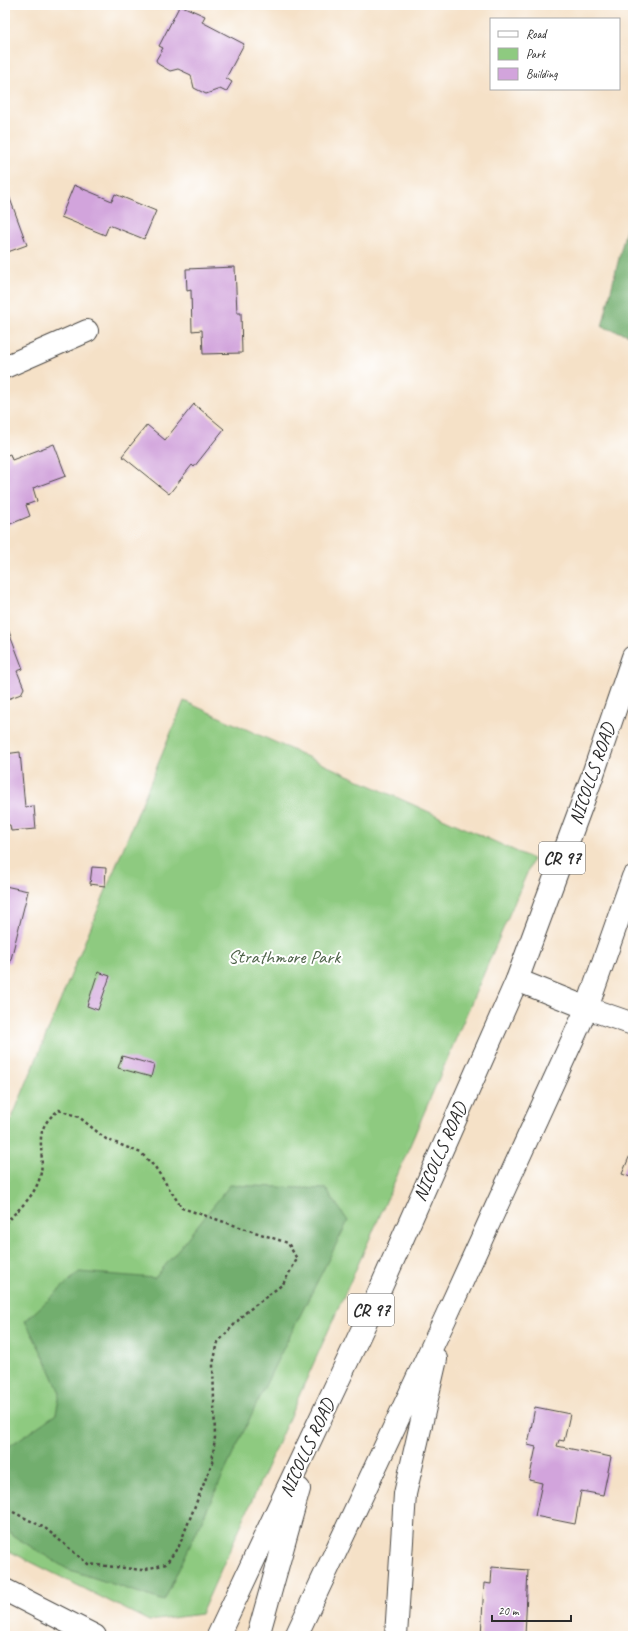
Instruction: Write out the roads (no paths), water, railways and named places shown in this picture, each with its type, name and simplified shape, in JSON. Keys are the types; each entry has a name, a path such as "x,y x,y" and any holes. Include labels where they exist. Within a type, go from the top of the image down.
{"main road":[{"path":"5,367 87,331"},
{"name":"NICOLLS ROAD","path":"218,1636 363,1328 518,980 592,776 633,657"},
{"path":"296,1636 445,1319 587,1008 633,877"},
{"path":"518,980 587,1008 633,1024"},
{"path":"396,1636 405,1494 445,1319"},
{"path":"258,1636 316,1428"},
{"path":"5,1590 95,1636"}],"park label":[{"name":"Strathmore Park","path":"284,957"}]}
